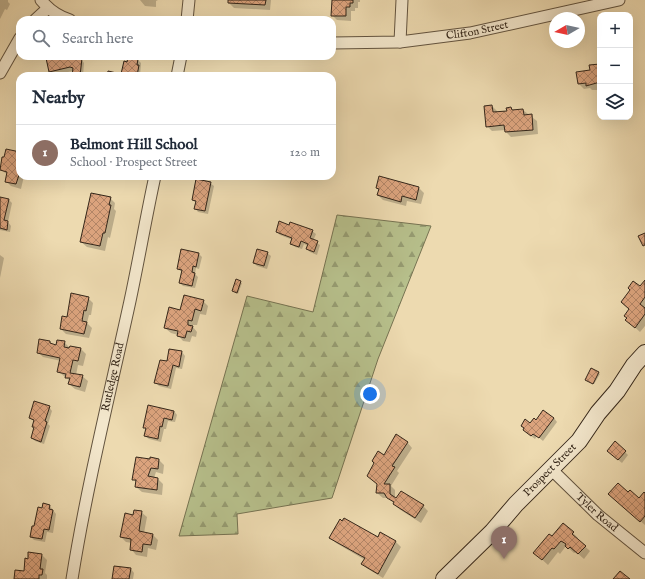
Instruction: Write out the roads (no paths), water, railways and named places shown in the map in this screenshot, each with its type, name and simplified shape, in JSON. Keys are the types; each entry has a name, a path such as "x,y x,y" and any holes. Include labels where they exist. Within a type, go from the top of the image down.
{"main road":[{"name":"Prospect Street","path":"444,579 492,532 516,504 579,441 598,413 618,391 634,365 645,354"}],"street":[{"path":"187,16 189,0"},
{"path":"400,42 402,0"},
{"name":"Clifton Street","path":"336,43 400,42 470,33 619,0"},
{"path":"38,16 44,4 59,16"},
{"path":"0,73 16,45"},
{"path":"177,72 180,60"},
{"name":"Rutledge Road","path":"72,579 93,469 154,180"},
{"name":"Tyler Road","path":"551,470 598,514 645,553"}],"place":[{"name":"Belmont Hill School","path":"504,559"}]}
